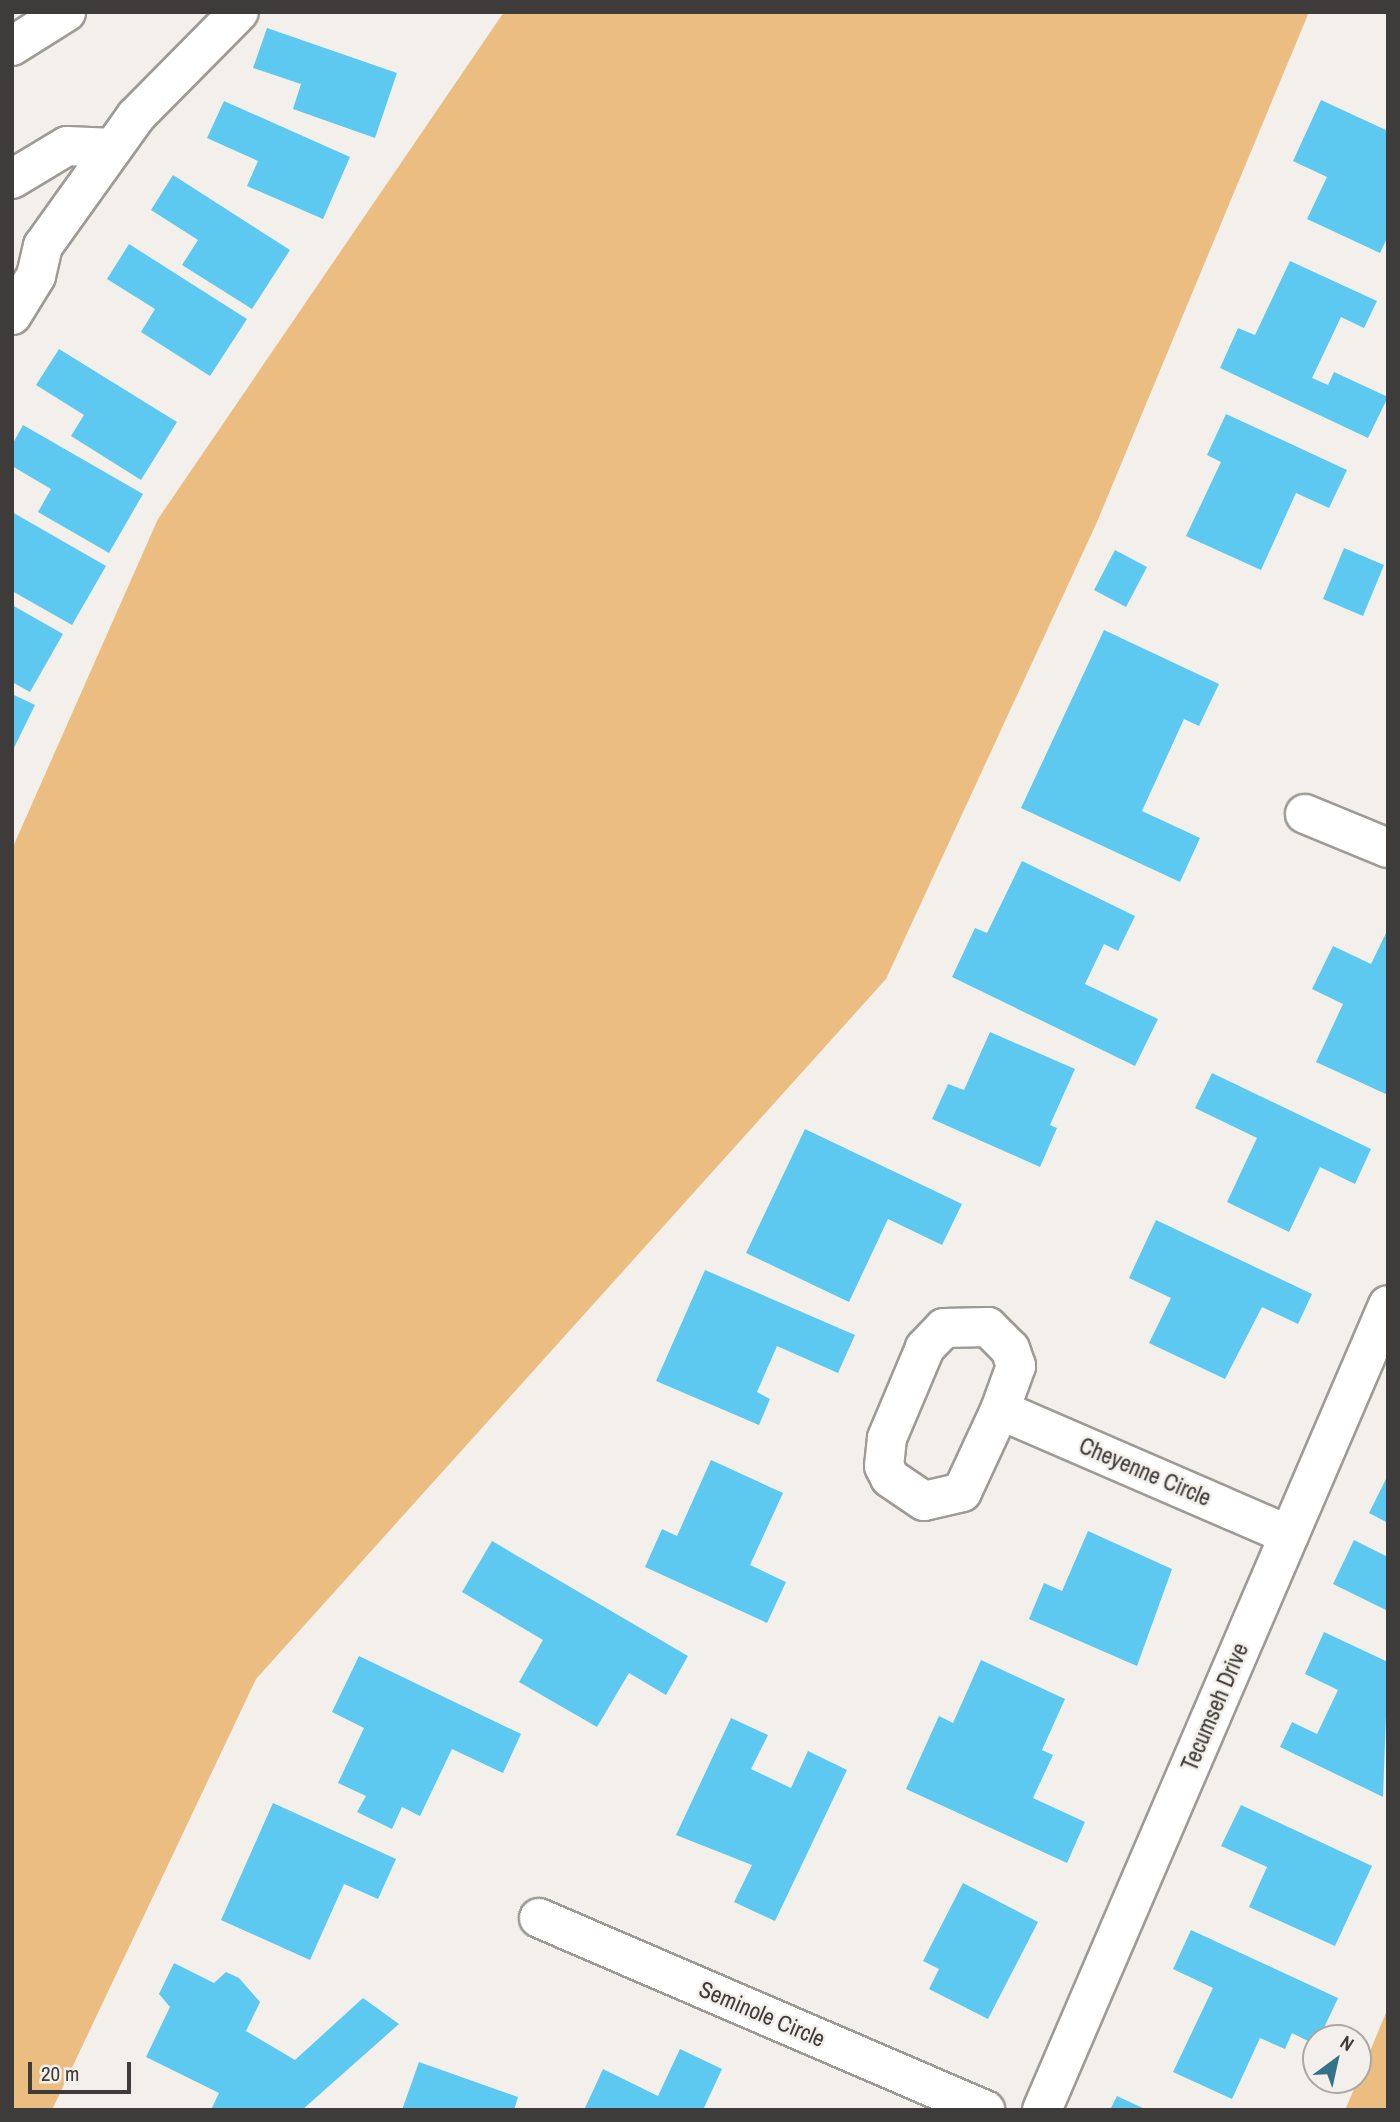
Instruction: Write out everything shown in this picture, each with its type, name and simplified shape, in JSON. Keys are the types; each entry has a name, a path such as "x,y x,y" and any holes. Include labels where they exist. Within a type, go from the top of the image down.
{"street":[{"path":"12,46 66,12"},
{"path":"14,308 36,276 43,246 136,116 239,12"},
{"path":"12,179 67,146 113,148"},
{"path":"1305,814 1388,848"},
{"name":"Tecumseh Drive","path":"1042,2110 1388,1305"},
{"name":"Cheyenne Circle","path":"1000,1410 1289,1535"},
{"name":"Seminole Circle","path":"539,1918 985,2110"}],"shaded area":[{"path":"504,12 1309,12 1097,522 886,979 256,1679 52,2110 12,2110 12,849 158,519"},
{"path":"1388,2008 1388,2110 1345,2110 1352,2094 1372,2094 1372,2046"}],"building":[{"path":"267,28 397,73 375,138 293,109 301,84 253,68"},
{"path":"1321,100 1388,131 1388,236 1380,253 1307,219 1327,177 1293,161"},
{"path":"224,101 350,157 323,219 247,186 258,161 207,138"},
{"path":"173,175 290,250 252,309 182,265 198,240 151,210"},
{"path":"129,244 247,319 210,376 141,332 155,309 107,279"},
{"path":"1290,261 1377,301 1364,328 1341,317 1312,378 1328,385 1334,372 1388,397 1368,438 1220,368 1238,328 1255,335"},
{"path":"59,349 177,422 141,480 71,436 84,415 36,385"},
{"path":"1226,414 1347,470 1329,508 1296,493 1261,570 1186,536 1221,462 1207,455"},
{"path":"23,425 143,494 109,553 38,512 51,489 12,466 12,445"},
{"path":"12,512 106,566 72,625 12,591"},
{"path":"1344,548 1384,565 1363,616 1323,599"},
{"path":"1115,550 1147,567 1126,607 1094,590"},
{"path":"12,605 63,634 30,692 12,682"},
{"path":"1104,630 1219,684 1199,726 1184,719 1142,811 1200,838 1180,882 1021,808"},
{"path":"12,694 35,705 12,752"},
{"path":"1022,861 1135,916 1118,951 1104,944 1085,984 1158,1019 1135,1066 952,977 975,928 987,933"},
{"path":"1388,929 1388,1095 1316,1062 1343,1004 1312,989 1333,946 1371,964"},
{"path":"990,1032 1075,1069 1050,1125 1057,1128 1040,1167 932,1119 948,1084 964,1090"},
{"path":"1212,1073 1371,1149 1355,1184 1320,1167 1289,1232 1227,1202 1257,1138 1195,1108"},
{"path":"805,1129 962,1204 942,1245 888,1219 849,1302 746,1253"},
{"path":"1156,1220 1312,1294 1298,1324 1262,1307 1225,1379 1149,1343 1171,1298 1129,1278"},
{"path":"705,1270 855,1335 838,1373 777,1346 757,1392 770,1399 759,1425 656,1381"},
{"path":"711,1460 783,1493 750,1565 786,1582 767,1623 645,1567 662,1529 677,1536"},
{"path":"1388,1475 1388,1523 1369,1513"},
{"path":"1088,1531 1172,1569 1137,1666 1029,1619 1044,1583 1062,1591"},
{"path":"1354,1540 1388,1557 1388,1611 1333,1584"},
{"path":"492,1541 688,1656 666,1695 629,1673 597,1727 519,1682 543,1640 462,1592"},
{"path":"1324,1632 1388,1662 1383,1797 1280,1747 1292,1722 1317,1734 1338,1690 1305,1674"},
{"path":"359,1656 521,1734 503,1773 452,1749 420,1816 402,1807 392,1829 357,1812 366,1796 338,1783 364,1728 332,1712"},
{"path":"981,1660 1065,1699 1042,1750 1053,1755 1033,1798 1085,1822 1067,1863 906,1789 939,1716 953,1723"},
{"path":"731,1718 768,1735 751,1769 791,1788 808,1751 847,1770 775,1921 734,1902 752,1865 676,1835"},
{"path":"273,1803 396,1859 378,1899 344,1884 310,1960 221,1920"},
{"path":"1241,1805 1372,1866 1335,1946 1249,1907 1267,1867 1221,1846"},
{"path":"963,1883 1038,1922 988,2019 929,1989 939,1969 923,1961"},
{"path":"1191,1930 1338,1998 1326,2024 1302,2024 1302,2038 1292,2033 1285,2049 1260,2038 1232,2099 1173,2072 1213,1988 1173,1969"},
{"path":"174,1963 214,1983 226,1972 239,1978 260,2002 246,2031 295,2060 363,1998 399,2024 302,2110 211,2110 219,2093 146,2057 170,2007 159,1994"},
{"path":"680,2049 722,2069 703,2110 584,2110 603,2069 658,2096"},
{"path":"419,2062 518,2097 514,2110 402,2110"},
{"path":"1117,2096 1147,2110 1110,2110"}]}
